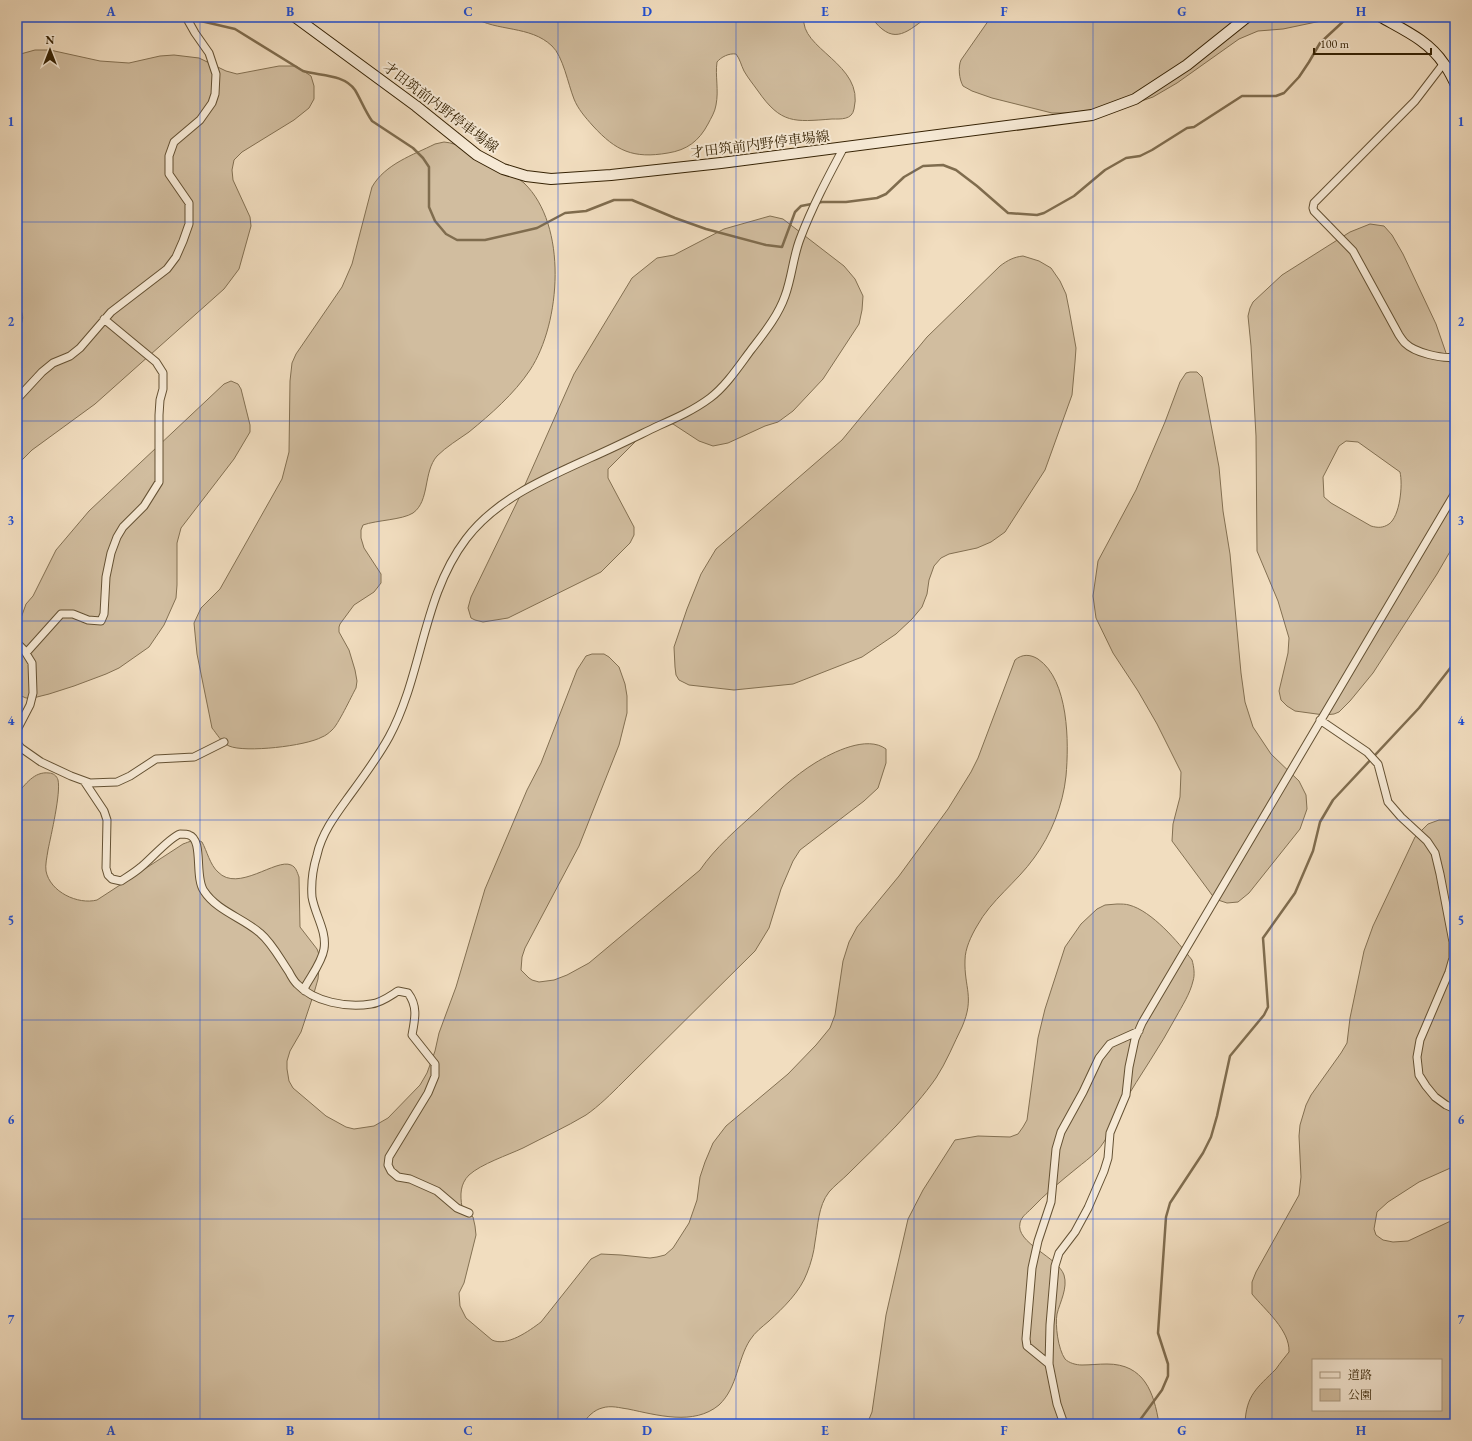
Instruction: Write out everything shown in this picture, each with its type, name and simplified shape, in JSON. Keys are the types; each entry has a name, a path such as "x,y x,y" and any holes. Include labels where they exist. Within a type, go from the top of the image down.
{"main road":[{"name":"才田筑前内野停車場線","path":"296,17 416,106 478,155 503,169 526,176 551,179 611,175 721,163 1092,115 1136,100 1187,65 1247,17"},
{"path":"1381,17 1415,36 1431,47 1444,63 1455,83"}],"street":[{"path":"17,399 42,372 53,363 70,356 80,348 111,312 152,282 167,269 176,257 189,224 189,203 169,174 169,156 174,142 200,120 212,103 215,94 216,74 209,53 186,17"},
{"path":"1444,63 1415,101 1314,203 1313,208 1314,211 1353,251 1399,335 1406,344 1436,357 1455,357"},
{"path":"305,991 305,987 321,958 324,948 323,933 312,898 312,880 320,844 332,821 388,739 402,711 432,606 448,569 465,539 481,521 498,507 543,479 692,410 711,397 736,370 771,324 781,307 792,274 796,248 820,194 844,148"},
{"path":"26,653 61,614 73,614 88,620 101,620 104,614 106,577 111,553 117,537 123,527 144,506 159,482 159,415 160,400 163,389 162,373 156,362 104,319"},
{"path":"1064,1424 1057,1404 1049,1364 1050,1325 1055,1266 1059,1253 1075,1232 1088,1208 1104,1171 1108,1158 1110,1133 1126,1095 1129,1067 1135,1039 1142,1022 1455,493"},
{"path":"17,644 26,653 32,663 33,693 30,705 17,730"},
{"path":"1320,720 1367,752 1378,764 1388,802 1401,817 1427,841 1435,853 1453,942 1454,958 1420,1040 1417,1057 1420,1075 1426,1086 1435,1097 1446,1105 1455,1108"},
{"path":"17,743 21,748 41,762 90,783 117,782 156,759 194,757 224,742"},
{"path":"84,781 104,811 107,820 106,868 108,875 112,879 121,881 140,868 166,844 180,834 190,835 195,840 198,847 199,882 204,891 212,901 260,933 273,947 296,984 311,996 336,1003 351,1005 372,1004 382,1001 398,991 408,993 414,1000 415,1008 412,1035 435,1064 435,1076 428,1093 389,1157 388,1165 391,1171 398,1177 410,1179 437,1191 458,1208 469,1213"},
{"path":"1049,1364 1027,1346 1026,1339 1032,1268 1038,1241 1051,1202 1056,1149 1061,1132 1083,1092 1099,1058 1110,1044 1139,1031"}],"green space":[{"path":"473,17 804,17 805,28 811,39 842,69 850,80 855,93 854,109 853,113 849,117 842,119 808,121 789,118 782,115 766,102 744,71 736,54 731,54 723,57 717,62 717,99 713,115 701,135 692,144 675,152 656,155 635,154 610,142 601,135 582,113 574,99 559,56 552,46 543,39 534,35 492,25"},
{"path":"871,17 927,17 912,29 898,34 892,34 878,26"},
{"path":"991,17 1340,17 1283,29 1258,31 1239,39 1177,83 1153,97 1130,105 1070,113 1052,113 992,98 963,86 959,73 961,60"},
{"path":"35,50 50,50 100,61 129,63 160,56 174,55 199,58 226,71 237,74 279,66 296,66 311,76 314,86 314,99 309,108 294,120 242,152 234,160 232,170 233,180 250,217 251,226 239,269 224,289 95,404 32,450 17,465 17,331 23,318 20,308 17,305 17,55"},
{"path":"444,142 455,144 506,171 524,183 538,201 548,223 553,248 555,275 553,301 548,327 540,350 524,379 494,411 437,456 430,470 422,501 413,513 403,517 363,525 361,530 361,538 364,548 381,574 381,583 374,592 354,605 339,627 339,632 349,650 357,681 356,688 335,727 323,737 290,746 248,749 229,746 221,740 212,728 197,654 194,623 201,608 220,589 282,479 289,452 290,381 292,363 296,354 342,287 352,264 372,187 384,172 400,161 435,144"},
{"path":"770,216 783,219 844,266 855,279 863,296 859,324 823,379 793,411 778,422 765,426 728,443 713,446 699,441 673,424 663,423 643,434 608,469 608,478 634,527 634,535 630,543 601,572 508,618 483,622 471,618 468,608 471,597 520,496 574,374 632,278 657,258 674,255 724,229"},
{"path":"1370,224 1384,226 1392,235 1403,254 1436,324 1452,368 1455,371 1455,543 1437,574 1373,673 1339,712 1324,715 1295,711 1281,700 1279,691 1288,653 1289,638 1278,601 1257,551 1256,436 1248,316 1253,302 1282,275 1350,232","holes":["1346,441 1358,442 1400,472 1400,500 1393,520 1385,526 1371,526 1331,503 1324,497 1323,477 1339,446"]},
{"path":"1023,256 1039,261 1051,268 1060,281 1066,294 1076,348 1072,395 1045,470 1005,532 991,542 977,548 949,554 941,558 934,566 922,607 896,634 862,657 793,684 734,690 689,685 679,680 676,675 674,647 701,574 716,549 842,440 927,337 1000,266 1011,259"},
{"path":"1197,372 1202,377 1219,467 1223,511 1230,554 1245,702 1253,727 1271,754 1299,781 1306,795 1307,809 1300,829 1249,893 1238,902 1227,903 1215,899 1172,841 1173,824 1180,797 1181,772 1157,724 1138,691 1113,653 1096,618 1093,596 1098,561 1136,490 1165,422 1180,382 1186,373"},
{"path":"231,381 238,384 241,389 250,425 250,432 234,459 181,528 177,543 176,598 164,625 149,647 119,668 74,686 33,698 26,698 17,694 17,641 21,618 26,604 33,596 56,550 89,511 224,384"},
{"path":"592,654 604,654 619,667 625,684 627,713 619,745 579,846 525,948 522,957 521,970 532,980 539,982 554,980 589,963 700,870 719,846 734,832 785,786 815,763 840,750 860,744 869,744 878,745 886,749 886,763 878,788 864,801 800,850 793,861 781,889 769,928 755,951 600,1104 586,1115 523,1148 480,1167 466,1178 461,1190 462,1207 473,1217 476,1235 464,1283 459,1293 460,1306 466,1318 492,1340 498,1342 511,1340 518,1337 541,1322 591,1259 601,1254 650,1258 665,1255 673,1248 689,1223 697,1200 700,1177 713,1143 726,1126 788,1074 830,1028 835,1015 843,961 849,942 857,927 899,876 948,809 971,772 978,758 1015,660 1026,655 1032,656 1038,659 1048,669 1056,682 1065,713 1067,730 1067,762 1066,776 1059,809 1046,840 1034,858 989,908 971,938 967,947 965,960 968,1008 962,1027 947,1059 936,1078 911,1109 896,1126 831,1190 825,1198 819,1216 812,1258 804,1280 791,1299 756,1332 750,1340 742,1356 734,1382 725,1398 719,1405 709,1411 687,1417 663,1416 619,1407 605,1407 594,1412 583,1424 17,1424 17,794 30,779 39,774 50,773 55,775 58,780 59,786 57,804 46,871 53,885 59,891 74,899 82,901 97,900 183,844 195,840 202,842 215,869 226,877 236,879 246,877 284,864 294,867 299,877 300,927 317,949 320,957 318,979 314,993 301,1032 290,1051 287,1061 289,1081 293,1088 326,1116 346,1127 354,1129 374,1126 388,1118 420,1085 427,1073 435,1051 439,1033 456,987 485,889 527,790 541,763 577,670 586,656"},
{"path":"1439,820 1455,820 1455,1166 1419,1182 1388,1202 1377,1212 1374,1229 1376,1235 1383,1240 1393,1242 1408,1241 1455,1219 1455,1424 1245,1424 1250,1399 1258,1387 1276,1369 1289,1352 1288,1344 1281,1328 1252,1294 1252,1282 1256,1272 1299,1195 1301,1177 1299,1136 1300,1125 1306,1105 1311,1095 1347,1043 1350,1018 1364,951 1373,926 1415,837 1428,824"},
{"path":"1117,904 1138,908 1155,920 1172,936 1192,960 1194,979 1192,986 1170,1028 1123,1104 1101,1147 1047,1193 1024,1215 1020,1223 1020,1230 1030,1243 1060,1268 1064,1275 1065,1285 1057,1314 1056,1324 1059,1343 1065,1359 1071,1363 1080,1365 1120,1365 1130,1369 1145,1382 1150,1391 1157,1412 1159,1424 867,1424 872,1412 886,1315 908,1219 923,1190 955,1140 978,1136 1010,1137 1018,1134 1023,1127 1027,1120 1038,1038 1045,1009 1065,947 1081,924 1097,909 1105,905"}],"waterway":[{"path":"188,18 235,29 303,71 338,78 350,85 355,90 372,121 413,148 423,158 429,167 429,207 435,221 446,234 457,240 485,240 537,228 565,213 586,211 614,200 632,200 706,229 766,245 782,247 795,212 801,206 822,202 846,202 877,198 886,194 904,177 923,166 943,165 956,170 1008,213 1037,215 1044,213 1074,196 1105,170 1126,158 1140,156 1152,150 1187,128 1194,127 1242,96 1276,96 1284,93 1299,77 1320,43 1348,17"},
{"path":"1137,1424 1162,1390 1168,1376 1168,1364 1158,1333 1166,1217 1170,1203 1203,1153 1211,1137 1230,1056 1264,1015 1268,1007 1263,938 1295,893 1313,851 1320,822 1333,800 1419,708 1455,662"}]}
